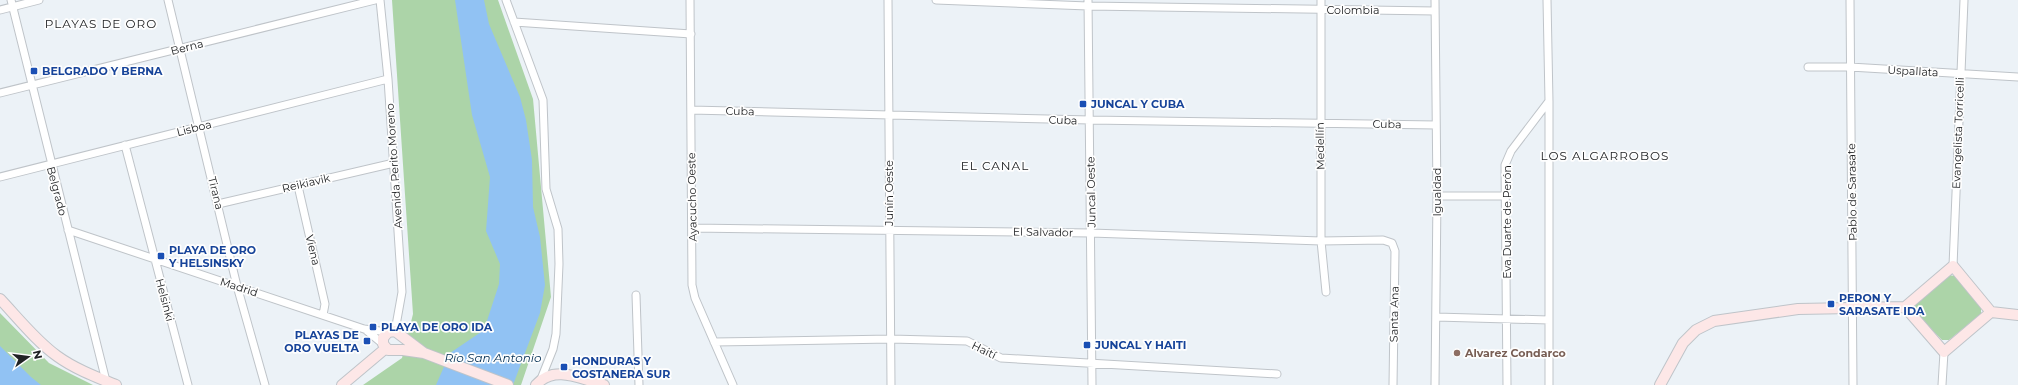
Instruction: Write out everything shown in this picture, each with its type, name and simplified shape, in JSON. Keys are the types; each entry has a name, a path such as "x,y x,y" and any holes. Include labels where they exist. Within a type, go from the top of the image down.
{"main road":[{"path":"1660,385 1683,343 1696,330 1714,321 1798,309 1905,307 1953,266 1991,312 2018,315"},
{"path":"0,299 51,352 78,368 116,385"},
{"path":"1905,307 1944,352 1991,312"},
{"path":"394,332 402,343 396,350 391,351 384,346 383,338 394,332"},
{"name":"Madrid","path":"394,332 427,354 508,385"},
{"path":"342,385 384,346"},
{"name":"Madrid","path":"396,350 427,354"},
{"path":"539,382 549,376 563,374 604,385"}],"street":[{"path":"0,10 12,3 39,0"},
{"name":"Tirana","path":"168,0 238,286 264,385"},
{"name":"Berna","path":"0,93 375,0"},
{"name":"Avenida Perito Moreno","path":"380,0 388,79 402,297 395,321 394,332"},
{"path":"506,0 543,100 546,189 558,229 559,264 556,334 553,349 539,382"},
{"name":"Ayacucho Oeste","path":"690,0 693,228 692,285 695,298 733,385"},
{"name":"Junín Oeste","path":"888,0 891,385"},
{"name":"Colombia","path":"936,0 1320,10 1435,10"},
{"name":"Medellín","path":"1320,0 1321,241 1326,292"},
{"name":"Igualdad","path":"1435,0 1437,196 1435,385"},
{"path":"1547,0 1549,101 1549,385"},
{"name":"Pablo de Sarasate","path":"1850,0 1853,385"},
{"name":"Evangelista Torricelli","path":"1953,266 1964,0"},
{"name":"Belgrado","path":"12,3 50,164 106,381"},
{"name":"Juncal Oeste","path":"1088,3 1092,385"},
{"path":"514,22 691,34"},
{"name":"Uspallata","path":"1808,67 1850,67 2018,77"},
{"name":"Lisboa","path":"0,177 388,79"},
{"name":"Eva Duarte de Perón","path":"1507,385 1505,165 1508,157 1549,101"},
{"name":"Cuba","path":"691,110 1090,120 1436,125"},
{"name":"Helsinki","path":"126,145 188,385"},
{"name":"Reikiavik","path":"218,204 394,162"},
{"name":"Viena","path":"298,186 325,304 322,315"},
{"path":"1437,196 1505,196"},
{"name":"El Salvador","path":"693,228 1091,233 1321,241 1384,240 1392,243"},
{"name":"Madrid","path":"68,230 364,329 394,332"},
{"name":"Santa Ana","path":"1392,243 1396,251 1393,385"},
{"path":"636,295 639,385"},
{"path":"1436,317 1549,320"},
{"name":"Madrid","path":"364,329 384,346"},
{"name":"Haití","path":"714,342 891,339 967,341 1001,358 1277,374"},
{"path":"1942,385 1944,352"}],"green space":[{"path":"392,0 498,0 533,99 551,297 521,385 363,385 402,358 413,314"},
{"path":"1948,275 1955,276 1981,306 1981,314 1949,340 1942,340 1913,311 1913,305"},
{"path":"0,313 49,363 93,385 0,385"}],"water":[{"name":"Río San Antonio","path":"455,0 484,0 489,24 520,97 526,120 532,160 533,207 540,237 545,285 540,313 513,385 436,385 450,353 484,330 499,284 500,264 486,231 490,177 472,115"},
{"path":"0,346 31,377 41,385 0,385"}],"place":[{"name":"BELGRADO Y BERNA","path":"34,71"},
{"name":"JUNCAL Y CUBA","path":"1083,104"},
{"name":"PLAYA DE ORO Y HELSINSKY","path":"161,256"},
{"name":"PERON Y SARASATE IDA","path":"1831,304"},
{"name":"PLAYA DE ORO IDA","path":"373,327"},
{"name":"PLAYAS DE ORO VUELTA","path":"367,341"},
{"name":"JUNCAL Y HAITI","path":"1087,345"},
{"name":"Alvarez Condarco","path":"1457,353"},
{"name":"HONDURAS Y COSTANERA SUR","path":"564,367"}],"district":[{"name":"PLAYAS DE ORO","path":"101,23"},
{"name":"LOS ALGARROBOS","path":"1605,155"},
{"name":"EL CANAL","path":"995,165"}]}
